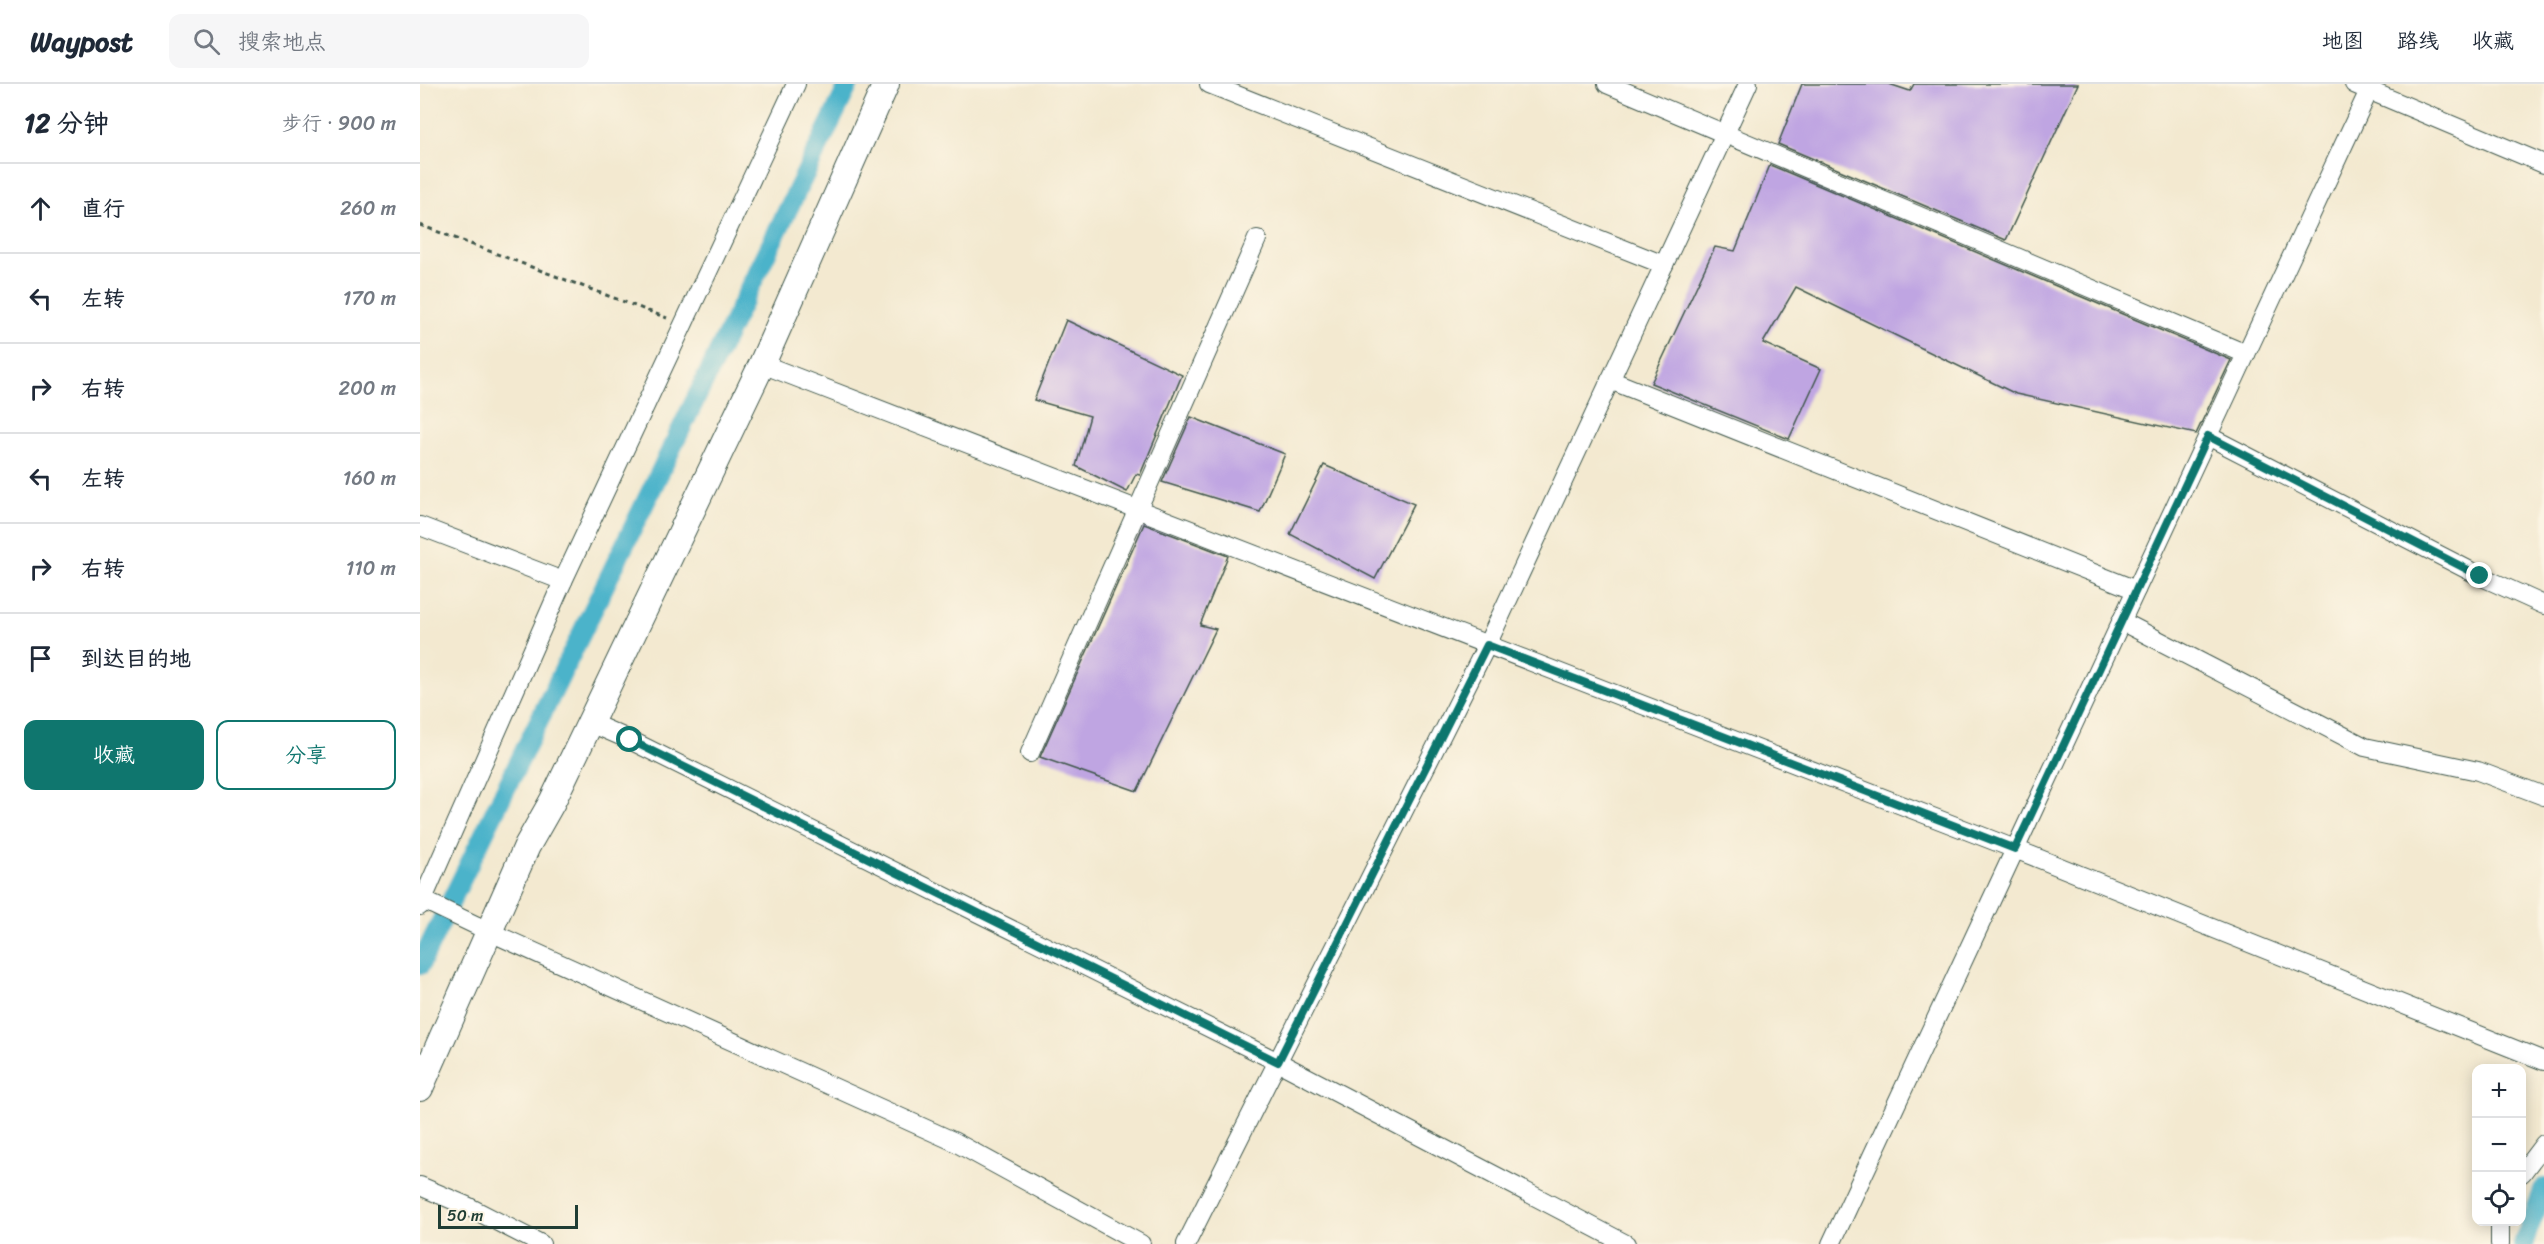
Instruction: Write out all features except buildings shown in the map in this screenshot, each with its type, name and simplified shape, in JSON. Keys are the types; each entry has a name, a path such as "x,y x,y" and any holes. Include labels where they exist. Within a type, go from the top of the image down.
{"street":[{"path":"796,84 562,581 427,904 953,1141 1141,1244"},
{"path":"420,1088 527,846 552,802 591,723 762,364 886,84"},
{"path":"1209,84 1664,265"},
{"path":"1608,84 2246,354"},
{"path":"1186,1244 1487,645 1748,84"},
{"path":"1831,1244 2246,354 2365,86 2544,164"},
{"path":"1030,753 1257,239"},
{"path":"762,364 2015,849 2544,1061"},
{"path":"1610,380 2136,590"},
{"path":"2208,436 2480,576 2544,606"},
{"path":"420,526 562,581"},
{"path":"2121,621 2365,747 2478,771 2544,796"},
{"path":"591,723 1278,1062 1626,1244"},
{"path":"2523,1172 2544,1144"},
{"path":"420,1186 467,1206 541,1244"},
{"path":"2499,1226 2500,1244"}],"path":[{"path":"420,225 683,324"}],"waterway":[{"path":"420,965 849,84"},
{"path":"2523,1244 2544,1188"}],"route":[{"path":"630,740 1278,1062 1487,645 2015,849 2208,436 2480,576"}]}
